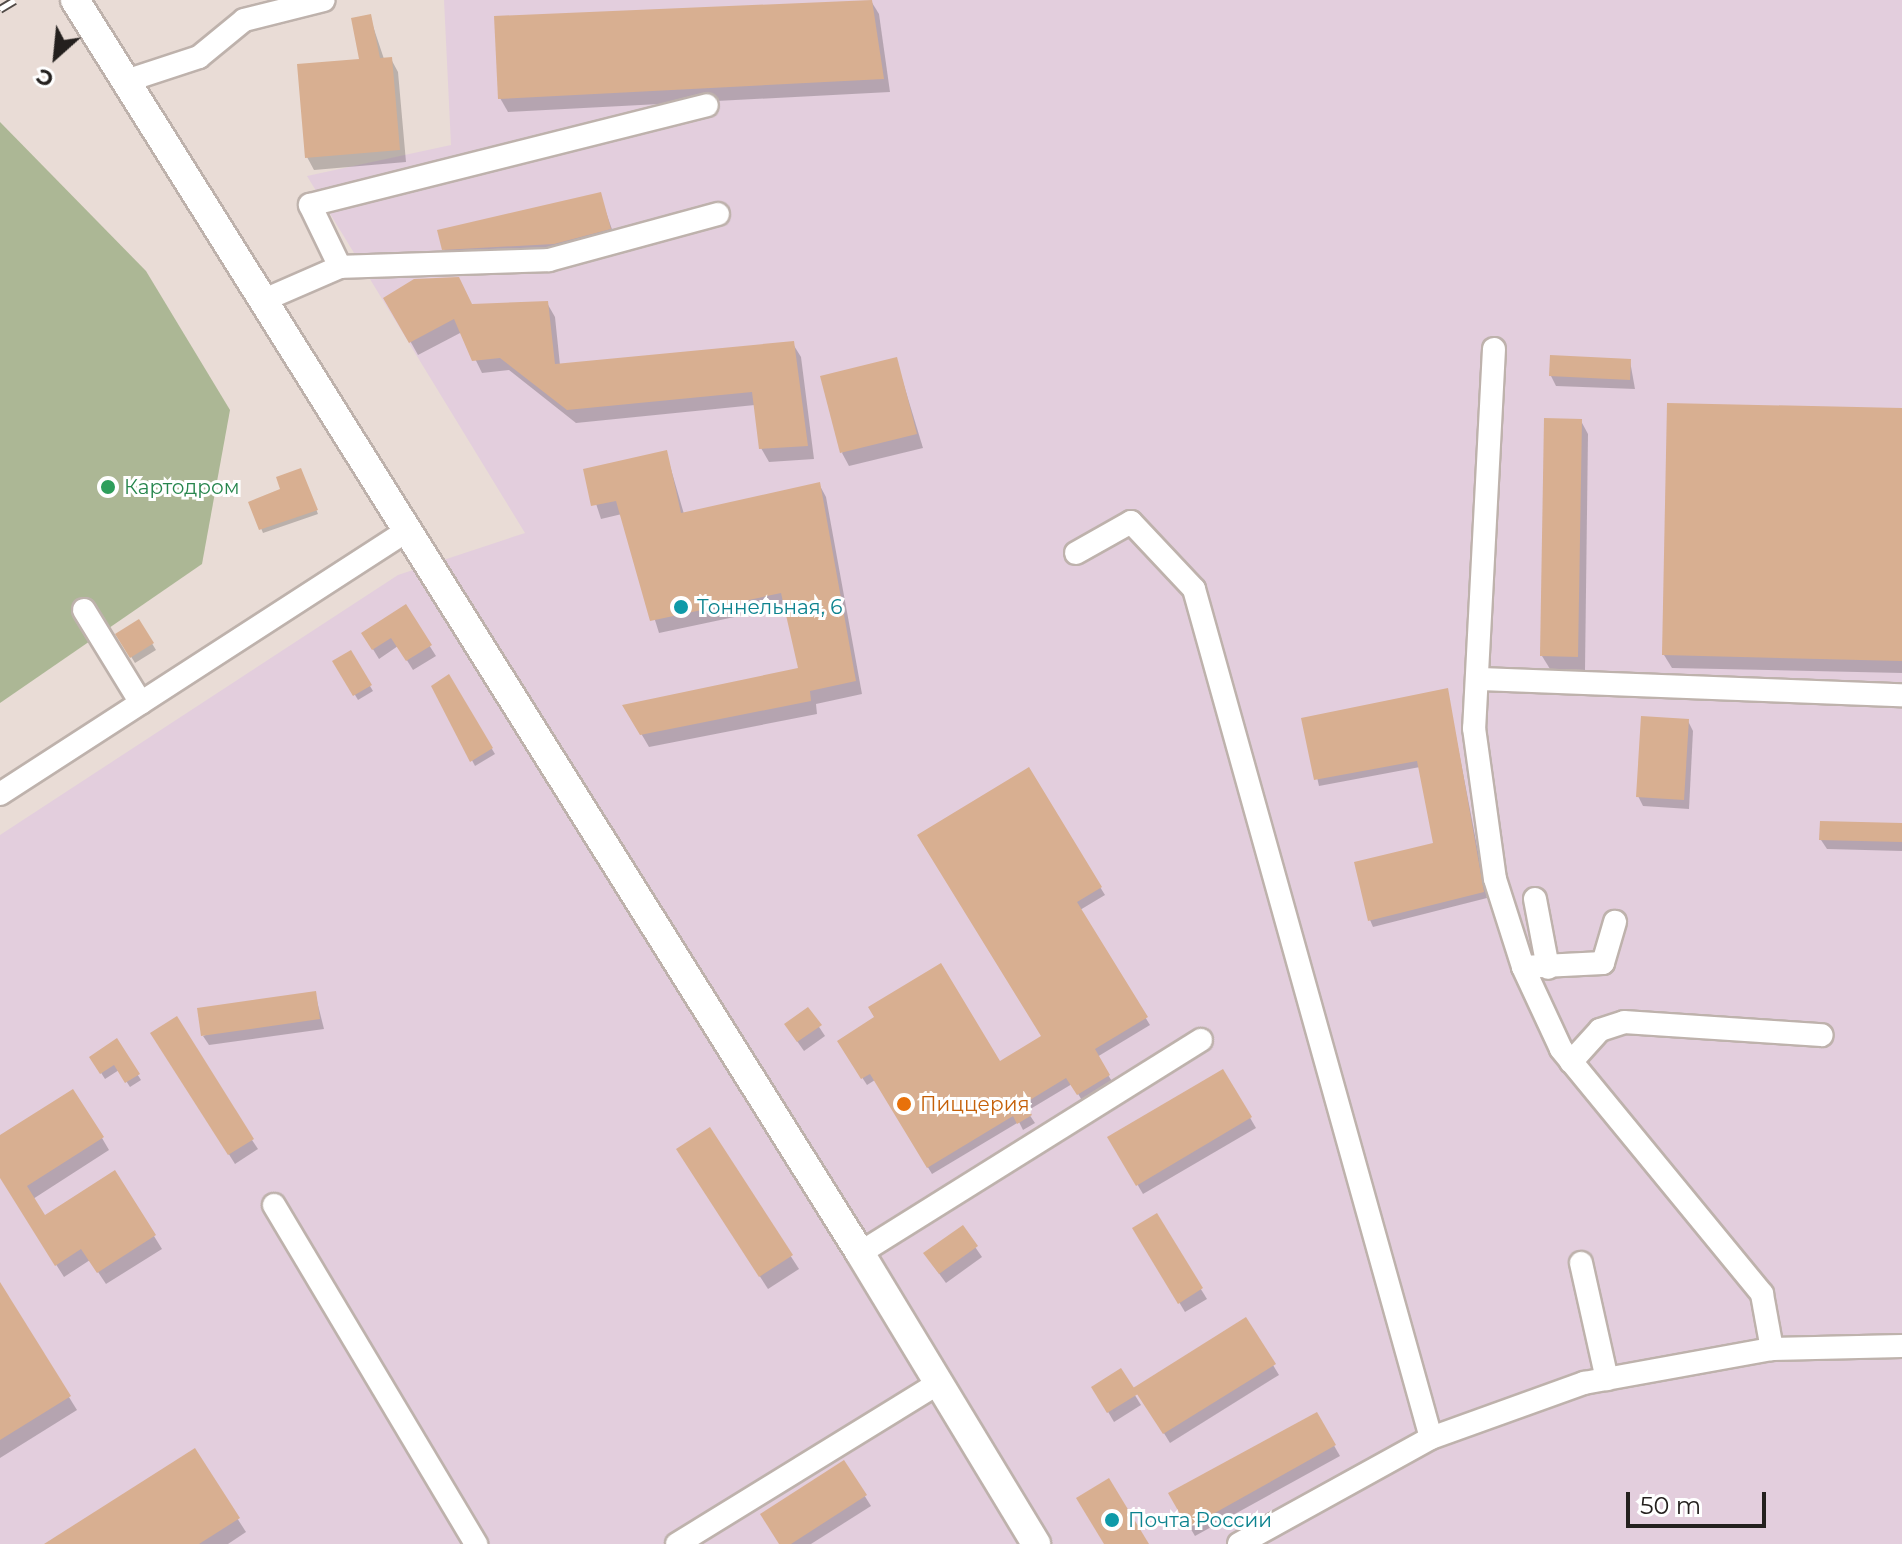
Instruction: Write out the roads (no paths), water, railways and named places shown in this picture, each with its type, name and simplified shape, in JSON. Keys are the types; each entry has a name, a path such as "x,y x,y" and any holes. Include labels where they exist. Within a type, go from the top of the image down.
{"main road":[{"path":"75,0 860,1253 1036,1544"}],"street":[{"path":"126,81 199,57 244,20 324,0"},
{"path":"340,267 310,205 707,105"},
{"path":"264,300 340,267 549,260 718,214"},
{"path":"1494,349 1479,679 1474,728 1495,879 1523,967 1571,1062 1762,1294 1772,1349"},
{"path":"1076,553 1131,522 1194,589 1431,1438"},
{"path":"0,794 407,531"},
{"path":"84,610 141,703"},
{"path":"1479,679 1902,695"},
{"path":"1535,899 1548,968"},
{"path":"1523,967 1603,963 1615,922"},
{"path":"1571,1062 1600,1030 1624,1022 1822,1035"},
{"path":"860,1253 1201,1040"},
{"path":"274,1205 476,1544"},
{"path":"1581,1263 1607,1379"},
{"path":"1239,1544 1431,1438 1607,1379 1772,1349 1902,1346"},
{"path":"677,1544 937,1384"}],"railway":[{"path":"0,9 15,0"}],"place":[{"name":"Картодром","path":"108,487"},
{"name":"Тоннельная, 6","path":"681,607"},
{"name":"Пиццерия","path":"904,1104"},
{"name":"Почта России","path":"1112,1520"}]}
